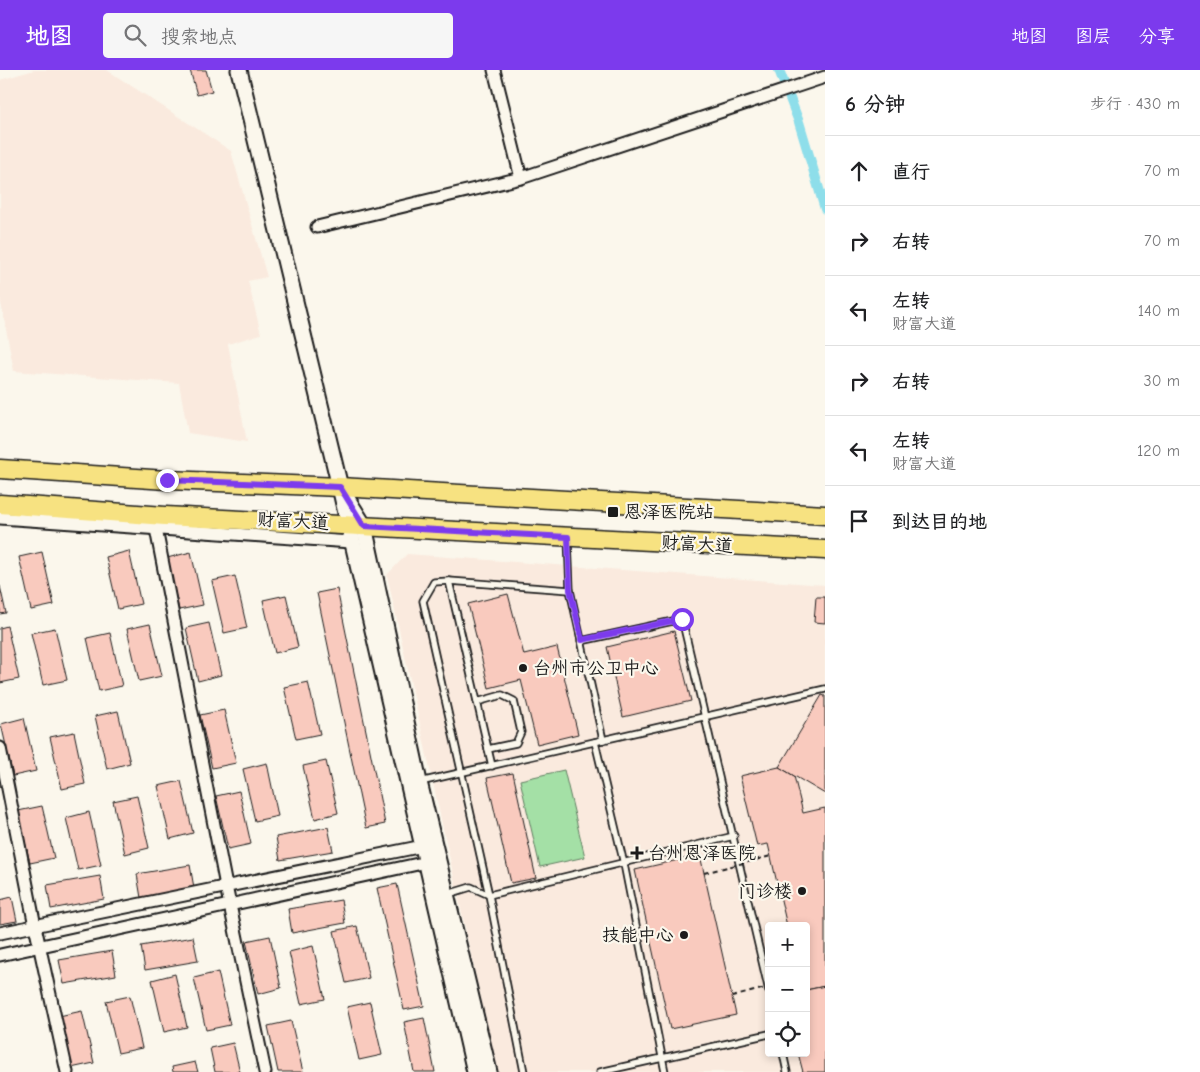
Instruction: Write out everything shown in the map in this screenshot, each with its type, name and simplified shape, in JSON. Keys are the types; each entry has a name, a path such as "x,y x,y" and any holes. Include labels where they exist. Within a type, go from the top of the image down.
{"main road":[{"path":"239,70 340,487 355,525 413,783 423,846 427,862 441,897 475,1072"},
{"name":"财富大道","path":"0,469 167,480 340,487 825,515"},
{"name":"财富大道","path":"0,504 165,516 825,550"},
{"path":"355,525 351,542 441,897 489,1072"}],"street":[{"path":"494,70 521,178"},
{"path":"317,227 521,178 825,77"},
{"path":"0,518 351,542"},
{"path":"156,529 226,886 265,1072"},
{"path":"0,748 39,946 67,1072"},
{"path":"0,933 423,846"},
{"path":"0,956 427,862"}],"lane":[{"path":"568,537 570,590 603,740"},
{"path":"524,1072 489,895 423,601 434,582 449,581 570,590"},
{"path":"449,581 492,766"},
{"path":"582,640 682,619 765,972"},
{"path":"413,783 825,689"},
{"path":"477,702 502,695 514,701 521,732 516,742 488,749"},
{"path":"595,742 624,864 664,1072"},
{"path":"441,897 471,888 489,895 734,836"},
{"path":"600,1072 765,1035"},
{"path":"784,1057 787,1072"}],"path":[{"path":"704,873 771,856"},
{"path":"732,997 765,990"}],"shaded area":[{"path":"34,70 107,70 231,151 267,277 248,281 261,334 228,344 247,442 188,433 179,383 14,371 0,298 0,80"},
{"name":"台州恩泽医院","path":"407,554 825,585 825,1072 497,1072 387,575"}],"green space":[{"path":"564,770 585,857 540,867 520,780"}],"building":[{"path":"190,70 206,70 212,91 197,95"},
{"path":"129,551 141,604 118,609 106,557"},
{"path":"42,552 54,605 31,610 19,557"},
{"path":"191,552 203,605 179,610 167,558"},
{"path":"235,576 247,628 224,633 212,581"},
{"path":"0,586 6,613 0,614"},
{"path":"337,589 385,824 366,828 317,593"},
{"name":"台州市公卫中心","path":"508,594 524,655 557,647 578,734 537,744 521,680 489,688 468,604"},
{"path":"286,595 298,647 275,653 263,600"},
{"path":"816,597 825,597 825,623 814,622"},
{"path":"209,623 221,675 198,681 186,628"},
{"path":"150,624 162,676 139,681 127,629"},
{"path":"7,626 19,679 0,683 0,628"},
{"path":"55,628 67,680 43,685 31,633"},
{"path":"674,631 691,701 623,717 607,647"},
{"path":"110,633 122,686 99,691 87,638"},
{"path":"308,682 320,734 296,739 284,687"},
{"path":"822,695 825,696 825,794 779,767"},
{"path":"224,710 236,763 212,768 200,715"},
{"path":"118,711 130,763 107,769 95,716"},
{"path":"24,718 36,771 13,776 1,724"},
{"path":"74,732 85,784 62,789 50,737"},
{"path":"326,761 338,813 315,819 303,766"},
{"path":"267,763 278,816 255,821 243,769"},
{"name":"门诊楼","path":"779,767 794,776 803,813 825,808 825,986 810,989 810,922 786,922 768,844 757,846 740,776"},
{"path":"513,773 536,878 511,883 487,778"},
{"path":"181,781 193,833 170,839 158,786"},
{"path":"239,791 251,844 228,849 216,796"},
{"path":"137,796 149,848 125,854 113,801"},
{"path":"42,806 54,858 30,863 18,811"},
{"path":"89,812 101,865 78,870 66,818"},
{"path":"328,827 333,851 280,860 276,837"},
{"name":"技能中心","path":"700,855 736,1015 670,1029 635,870"},
{"path":"190,865 194,888 141,898 137,874"},
{"path":"100,876 104,899 51,909 47,885"},
{"path":"397,884 424,1006 404,1010 377,888"},
{"path":"12,897 17,921 0,924 0,900"},
{"path":"341,900 345,923 292,933 288,909"},
{"path":"357,926 369,978 346,983 334,931"},
{"path":"270,936 281,988 258,994 246,941"},
{"path":"193,937 198,961 145,970 141,946"},
{"path":"313,946 325,999 301,1004 289,952"},
{"path":"112,951 116,975 64,984 59,960"},
{"path":"218,972 230,1025 206,1030 194,978"},
{"path":"175,974 187,1027 164,1032 152,980"},
{"path":"825,986 825,1072 803,1072 799,1057 810,1057 810,989"},
{"path":"130,996 142,1048 118,1053 106,1001"},
{"path":"370,1002 382,1055 359,1060 347,1007"},
{"path":"82,1011 94,1063 71,1068 59,1016"},
{"path":"424,1018 435,1072 414,1072 404,1022"},
{"path":"291,1021 303,1072 278,1072 268,1026"},
{"path":"233,1043 240,1072 215,1072 210,1048"},
{"path":"195,1062 198,1072 173,1072 172,1067"}],"waterway":[{"path":"779,70 799,122 825,209"}],"place":[{"name":"恩泽医院站","path":"613,512"},
{"name":"台州市公卫中心","path":"523,668"},
{"name":"台州恩泽医院","path":"637,853"},
{"name":"门诊楼","path":"802,891"},
{"name":"技能中心","path":"684,935"}],"route":[{"path":"167,480 340,487 364,526 568,537 570,590 582,640 682,619"}]}
